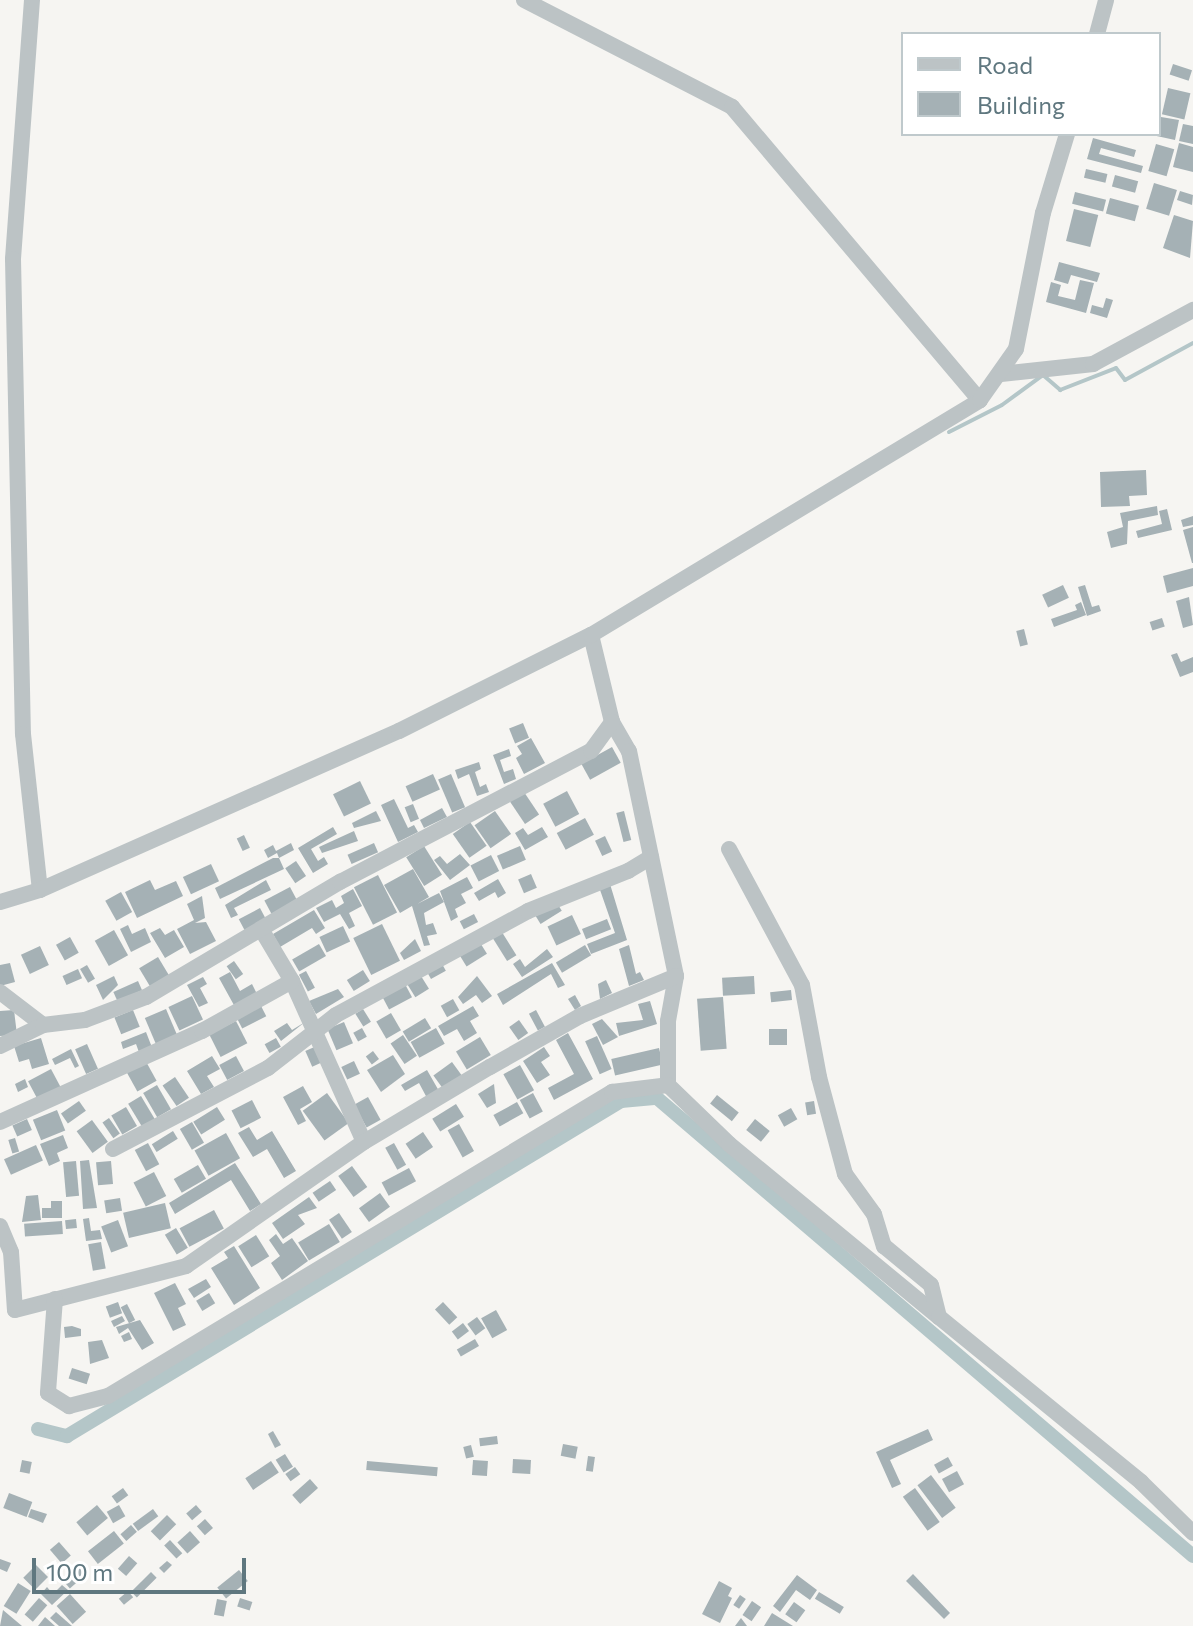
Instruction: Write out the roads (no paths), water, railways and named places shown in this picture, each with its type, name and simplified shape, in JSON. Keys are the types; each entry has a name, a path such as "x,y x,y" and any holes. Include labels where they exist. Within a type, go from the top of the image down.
{"street":[{"path":"32,0 13,259 23,734 40,890"},
{"path":"524,0 732,107 980,400"},
{"path":"1098,32 1106,0"},
{"path":"0,902 40,890 399,731 591,635 980,400 1016,349 1043,213 1066,136"},
{"path":"1001,374 1093,364 1193,310"},
{"path":"591,635 612,722 629,751 676,976 668,1021 668,1085 729,1144 1141,1482 1193,1533"},
{"path":"0,1046 43,1025 85,1020 146,997 261,929 591,751 612,722"},
{"path":"729,849 802,985 819,1077 845,1174 874,1214 884,1246 931,1285 939,1317"},
{"path":"113,1149 268,1068 316,1030 528,911 628,871 651,857"},
{"path":"261,929 316,1030 364,1142"},
{"path":"0,1226 11,1252 8,1312 186,1266 364,1142 580,1016 676,976"},
{"path":"0,1122 202,1031 292,981"},
{"path":"0,992 43,1025"},
{"path":"55,1299 48,1393 69,1406 108,1396 612,1092 668,1085"}],"waterway":[{"path":"949,432 1002,405 1043,375 1060,390 1116,368 1125,380 1193,343"},
{"path":"38,1429 67,1436 621,1101 657,1098 1193,1556"}]}
